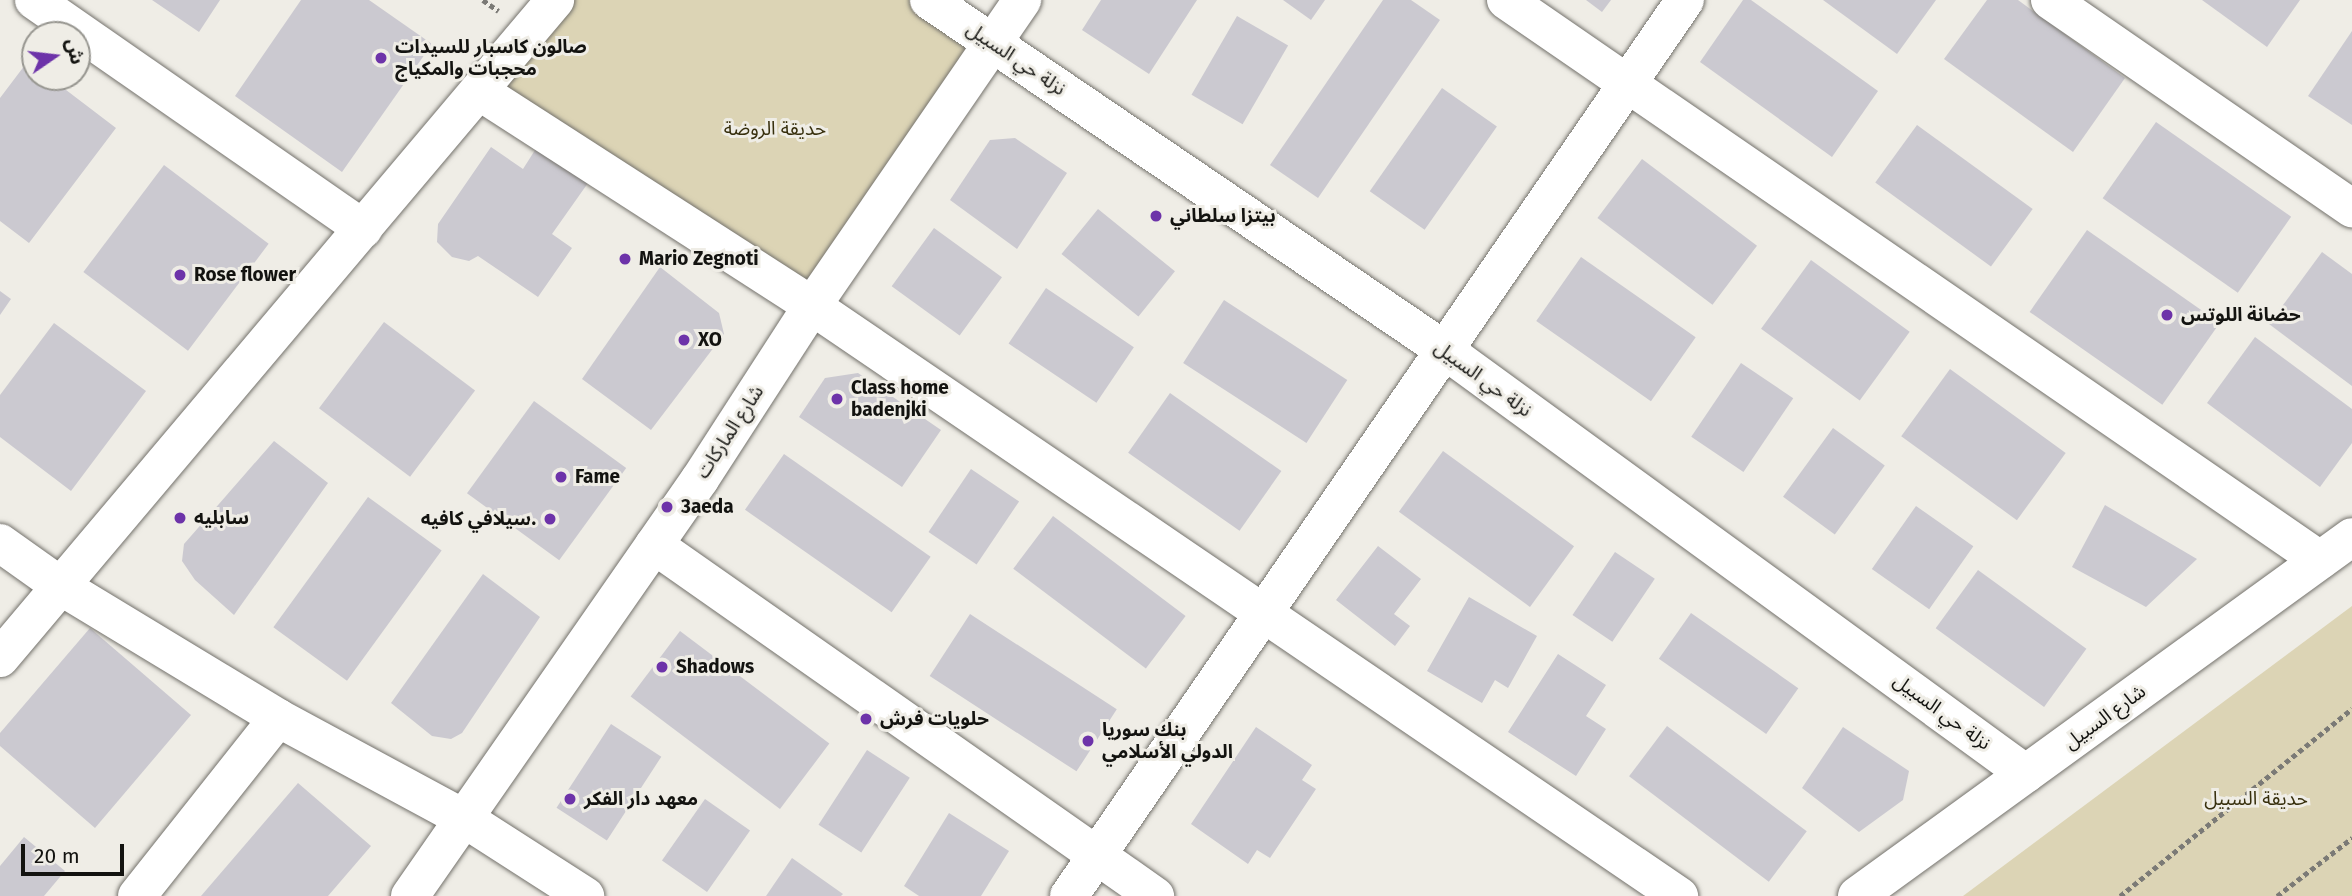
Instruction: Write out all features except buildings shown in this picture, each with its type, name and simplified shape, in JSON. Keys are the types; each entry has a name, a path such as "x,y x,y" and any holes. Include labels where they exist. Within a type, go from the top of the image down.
{"street":[{"path":"34,0 363,229"},
{"path":"0,658 555,0"},
{"name":"نزلة حي السبيل","path":"929,0 1443,349 2026,774"},
{"name":"شارع الماركات","path":"410,896 654,545 812,306 991,42 1023,0"},
{"path":"1506,0 1629,81 2320,560"},
{"path":"1069,896 1685,0"},
{"path":"2050,0 2352,208"},
{"path":"479,91 812,306 1264,611 1679,896"},
{"name":"شارع السبيل","path":"1857,896 2352,537"},
{"path":"0,544 62,587 278,718 465,819 585,896"},
{"path":"654,545 1155,896"},
{"path":"136,896 278,718"}],"path":[{"path":"2120,896 2352,709"},
{"path":"2277,896 2352,838"}],"green space":[{"name":"حديقة الروضة","path":"556,0 929,0 991,42 812,306 479,91"},
{"name":"حديقة السبيل","path":"2352,606 2352,896 1963,896"}],"place":[{"name":"صالون كاسبار للسيدات محجبات والمكياج","path":"381,58"},
{"name":"بيتزا سلطاني","path":"1156,216"},
{"name":"Mario Zegnoti","path":"625,259"},
{"name":"Rose flower","path":"180,275"},
{"name":"حضانة اللوتس","path":"2167,315"},
{"name":"XO","path":"684,340"},
{"name":"Class home badenjki","path":"837,399"},
{"name":"Fame","path":"561,477"},
{"name":"3aeda","path":"667,507"},
{"name":"سابليه","path":"180,518"},
{"name":"سيلافي كافيه.","path":"550,519"},
{"name":"Shadows","path":"662,667"},
{"name":"حلويات فرش","path":"866,719"},
{"name":"بنك سوريا الدولي الأسلامي","path":"1088,741"},
{"name":"معهد دار الفكر","path":"570,799"}]}
